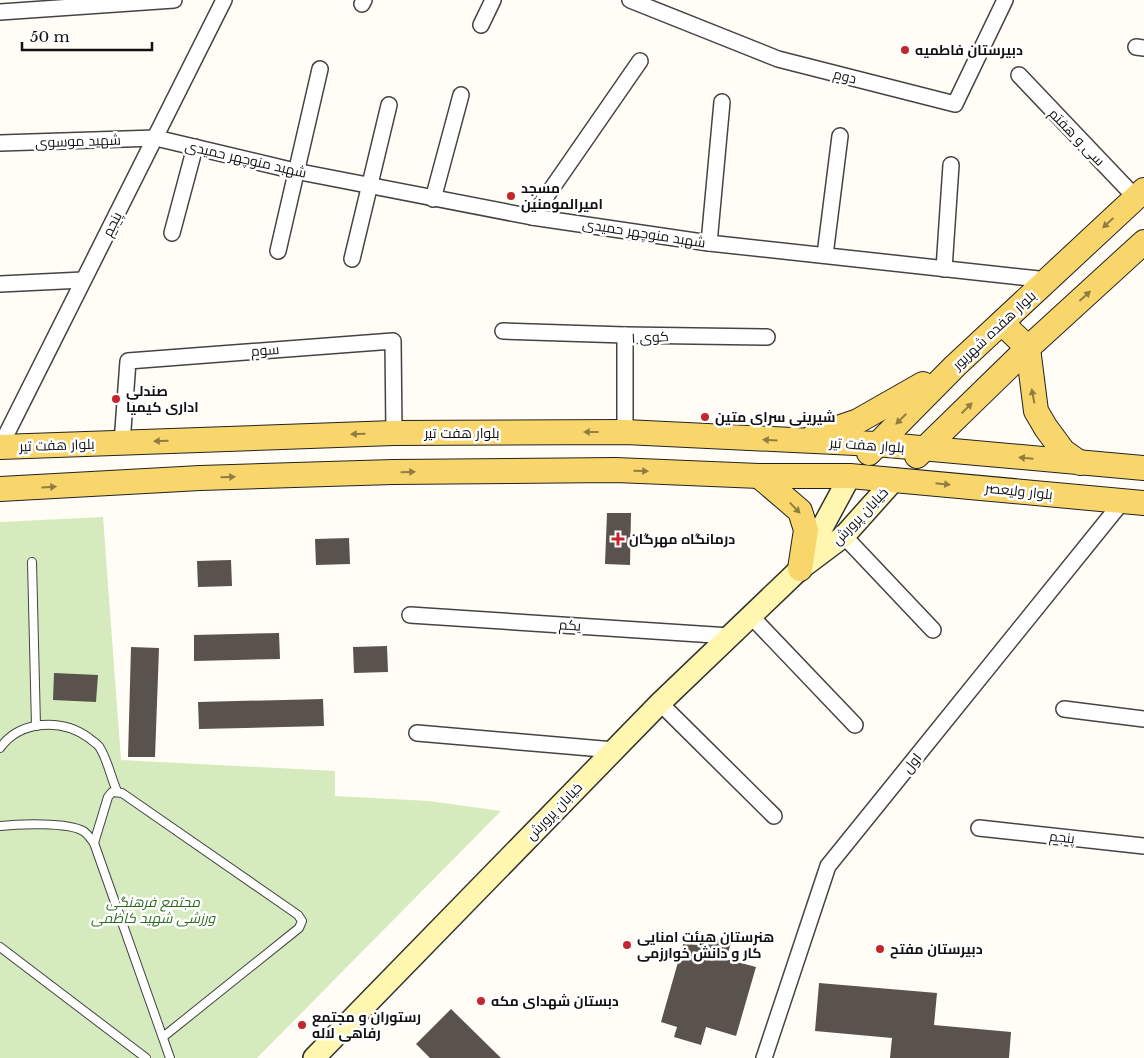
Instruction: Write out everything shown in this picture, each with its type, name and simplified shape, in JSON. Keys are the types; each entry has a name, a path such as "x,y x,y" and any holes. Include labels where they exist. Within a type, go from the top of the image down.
{"main road":[{"name":"بلوار هفده شهریور","path":"850,476 876,444 955,366 1140,194"},
{"path":"0,489 200,478 393,472 616,470 758,476 850,476 895,479 1028,348 1144,242"},
{"path":"1002,323 1028,348 1036,411 1063,451 1080,463"},
{"path":"800,441 858,421 955,366"},
{"name":"بلوار هفت تیر","path":"0,448 394,433 625,432 876,444 924,450"},
{"path":"198,440 200,478"},
{"path":"924,450 1144,468"},
{"path":"758,476 800,511 806,530 800,569"},
{"name":"بلوار ولیعصر","path":"895,479 1133,502"}],"street":[{"path":"0,12 174,0"},
{"name":"پنجم","path":"0,448 224,0"},
{"path":"481,25 493,0"},
{"name":"دوم","path":"630,0 778,59 955,104 1005,0"},
{"path":"532,216 640,61"},
{"path":"278,251 320,69"},
{"name":"سی و هفتم","path":"1019,75 1140,194"},
{"path":"432,199 461,95"},
{"path":"709,243 722,102"},
{"path":"352,259 389,105"},
{"path":"825,255 840,136"},
{"name":"شهید موسوی","path":"0,143 156,138"},
{"name":"شهبد منوچهر حمیدی","path":"156,138 295,172 432,199 532,216 709,243 1048,280"},
{"path":"172,233 195,147"},
{"path":"944,269 951,165"},
{"path":"0,284 84,280"},
{"path":"503,331 625,335"},
{"name":"کوی ۱","path":"625,432 625,335 767,337"},
{"name":"سوم","path":"122,442 128,361 393,341 394,433"},
{"name":"خیابان پرورش","path":"800,569 850,476"},
{"name":"خیابان پرورش","path":"314,1058 660,703 800,569 844,536 895,479"},
{"name":"اول","path":"764,1058 828,866 1133,502"},
{"path":"844,536 933,630"},
{"name":"یکم","path":"410,615 730,636"},
{"path":"751,616 855,725"},
{"path":"660,703 774,816"},
{"path":"1064,709 1144,719"},
{"path":"417,733 614,750"},
{"name":"پنجم","path":"979,828 1144,846"}],"lane":[{"path":"32,562 36,726"},
{"path":"0,748 5,741 21,730 45,724 63,725 81,732 100,747 117,791 298,915 302,920 299,928 163,1037"},
{"path":"94,843 108,797 117,791"},
{"path":"0,826 23,824 60,826 84,831 94,843 170,1058"},
{"path":"0,948 146,1058"}],"green space":[{"name":"مجتمع فرهنگی ورزشی شهید کاظمی","path":"103,517 121,760 335,771 335,796 429,801 501,811 257,1058 0,1058 0,522"}],"building":[{"name":"درمانگاه مهرگان","path":"607,513 631,513 630,565 605,564"},
{"path":"349,538 350,564 316,565 315,539"},
{"path":"231,560 232,586 198,587 197,561"},
{"path":"279,633 280,659 194,661 194,635"},
{"path":"387,646 388,672 354,673 353,647"},
{"path":"131,647 159,648 155,757 128,757"},
{"path":"54,673 98,675 96,702 53,700"},
{"path":"323,699 324,726 199,729 198,702"},
{"path":"704,935 731,943 726,959 756,967 736,1036 706,1027 701,1045 674,1037 677,1027 661,1022 684,941 701,946"},
{"path":"819,983 937,993 934,1025 1011,1032 1009,1058 890,1058 892,1038 815,1031"},
{"path":"451,1009 501,1058 430,1058 416,1044"}],"place":[{"name":"دبیرستان فاطمیه","path":"905,50"},
{"name":"مسجد امیرالمومنین","path":"511,196"},
{"name":"صندلی اداری کیمیا","path":"116,399"},
{"name":"شیرینی سرای متین","path":"705,417"},
{"name":"درمانگاه مهرگان","path":"618,539"},
{"name":"هنرستان هیئت امنایی کار و دانش خوارزمی","path":"627,945"},
{"name":"دبیرستان مفتح","path":"880,949"},
{"name":"دبستان شهدای مکه","path":"481,1001"},
{"name":"رستوران و مجتمع رفاهی لاله","path":"302,1025"}]}
